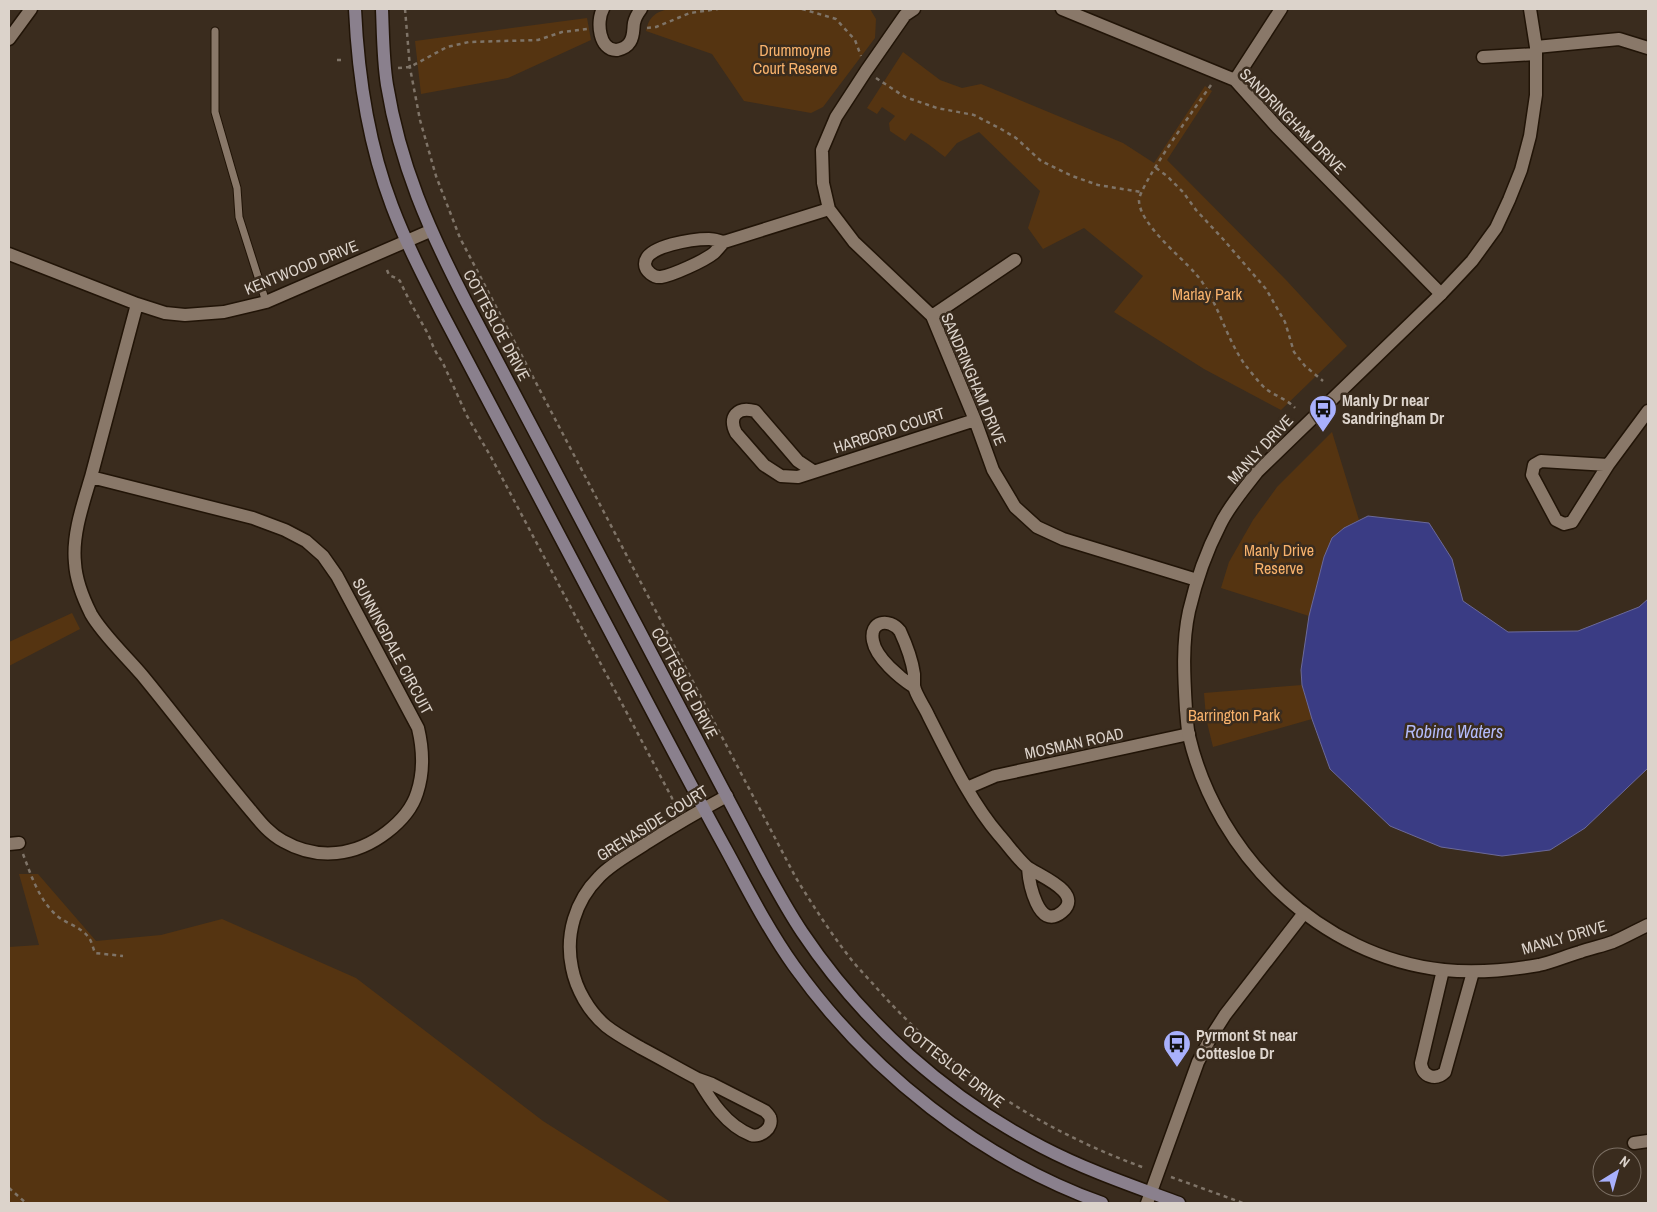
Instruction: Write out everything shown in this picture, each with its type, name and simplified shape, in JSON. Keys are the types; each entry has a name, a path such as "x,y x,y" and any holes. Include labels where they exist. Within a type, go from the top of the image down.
{"main road":[{"path":"355,9 359,72 367,120 386,187 406,242 704,809 752,898 794,966 830,1011 884,1068 934,1110 1029,1171 1102,1203"},
{"name":"COTTESLOE DRIVE","path":"382,9 384,57 398,139 430,231 474,318 771,880 802,932 834,975 887,1035 949,1088 1009,1128 1072,1161 1149,1198 1179,1203"}],"street":[{"path":"9,39 32,9"},
{"path":"603,9 600,18 600,29 605,44 613,50 620,50 631,42 635,20 641,9"},
{"name":"SANDRINGHAM DRIVE","path":"1062,9 1235,80 1276,126 1441,294"},
{"path":"1235,80 1281,9"},
{"name":"MANLY DRIVE","path":"1530,9 1536,50 1536,95 1530,136 1509,200 1496,228 1472,261 1441,294 1257,472 1237,497 1220,524 1197,580 1189,613 1184,679 1189,734 1212,800 1236,841 1262,875 1281,894 1339,936 1376,952 1410,963 1443,970 1473,972 1539,964 1613,942 1648,925"},
{"name":"SANDRINGHAM DRIVE","path":"906,11 836,117 822,150 823,184 829,209 854,242 932,316 994,470 1016,507 1037,527 1063,539 1197,580"},
{"path":"1483,56 1619,39 1648,48"},
{"path":"724,242 714,253 697,264 660,277 648,270 645,263 648,255 654,250 670,245 685,241 709,239 724,242 829,209"},
{"name":"KENTWOOD DRIVE","path":"9,254 138,304 165,313 185,315 224,312 266,302 430,231"},
{"path":"932,316 1015,260"},
{"name":"SUNNINGDALE CIRCUIT","path":"91,477 270,523 306,541 323,556 337,576 418,728 422,750 421,780 412,804 396,825 366,846 327,854 302,849 281,840 264,826 252,812 89,610 81,592 74,562 79,523 91,477 138,304"},
{"name":"HARBORD COURT","path":"813,471 798,461 754,412 747,409 740,410 736,414 733,419 733,427 736,433 764,465 781,476 798,477 975,420"},
{"path":"1608,465 1541,461 1534,465 1532,475 1556,520 1564,524 1572,522 1608,465 1648,411"},
{"path":"914,687 900,678 876,649 873,635 874,630 880,623 891,623 900,631 914,673 914,687 948,753 989,824 1028,868"},
{"name":"MOSMAN ROAD","path":"968,788 994,776 1189,734"},
{"name":"GRENASIDE COURT","path":"698,1079 725,1118 752,1135 761,1135 766,1130 770,1123 770,1117 765,1111 712,1084 698,1079 620,1036 605,1025 594,1013 579,989 574,976 570,952 572,925 582,899 600,876 665,831 727,796"},
{"path":"1149,1198 1198,1062 1211,1037 1225,1015 1304,912"},
{"path":"1443,970 1421,1063 1424,1072 1434,1078 1441,1077 1448,1066 1473,972"},
{"path":"1634,1143 1648,1141"}],"lane":[{"path":"215,31 215,112 237,188 239,217 266,302"}],"path":[{"name":"COTTESLOE DRIVE","path":"405,9 410,67 420,120 436,176 460,238 796,878 848,956 900,1015 933,1045 968,1074 1008,1102 1045,1124 1085,1144 1133,1163"},
{"path":"634,27 656,27 690,13 718,9"},
{"path":"802,9 836,19 855,40 866,71 905,96 938,108 974,116 1016,138 1041,161 1072,176 1098,185 1141,192"},
{"path":"398,68 410,67 447,47 469,42 538,40 562,32 600,29"},
{"path":"337,60 345,60"},
{"path":"1218,73 1141,192 1139,202 1143,214 1160,237 1196,274 1245,365 1266,388 1295,408"},
{"path":"1156,168 1183,192 1196,210 1266,289 1285,322 1294,352 1305,366 1323,381"},
{"path":"387,270 389,275 400,281 437,356 442,361 470,422 491,457 672,798 669,808 671,814"},
{"path":"14,844 42,900 55,915 89,937 95,953 123,956"},
{"path":"1187,1183 1243,1203"},
{"path":"9,1188 26,1203"}],"green space":[{"name":"Drummoyne Court Reserve","path":"669,9 870,9 876,19 875,38 823,107 811,113 744,101 712,54 646,31 653,16"},
{"path":"587,18 591,40 508,78 421,94 415,41"},
{"name":"Marlay Park","path":"903,52 940,80 962,88 981,84 1123,143 1154,163 1205,86 1212,91 1167,160 1287,281 1347,346 1281,410 1204,369 1114,312 1143,276 1084,228 1043,249 1028,228 1040,191 979,132 957,143 945,157 911,133 905,141 890,131 889,123 895,116 882,107 877,114 867,108"},
{"name":"Manly Drive Reserve","path":"1332,432 1359,520 1344,528 1324,557 1309,616 1221,588 1229,562 1253,520 1277,487"},
{"path":"72,613 80,629 9,666 9,642"},
{"name":"Barrington Park","path":"1302,685 1312,719 1213,747 1206,718 1204,693"},
{"path":"19,874 38,874 96,941 161,935 222,919 356,978 543,1121 672,1203 9,1203 9,947 39,945"}],"water":[{"name":"Robina Waters","path":"1368,516 1429,523 1452,559 1463,601 1508,632 1578,631 1639,607 1648,599 1648,768 1585,828 1550,850 1502,856 1441,847 1390,826 1330,769 1302,685 1301,670 1309,616 1324,557 1332,538 1344,528"}],"place":[{"name":"Manly Dr near Sandringham Dr","path":"1323,433"},
{"name":"Pyrmont St near Cottesloe Dr","path":"1177,1068"}]}
